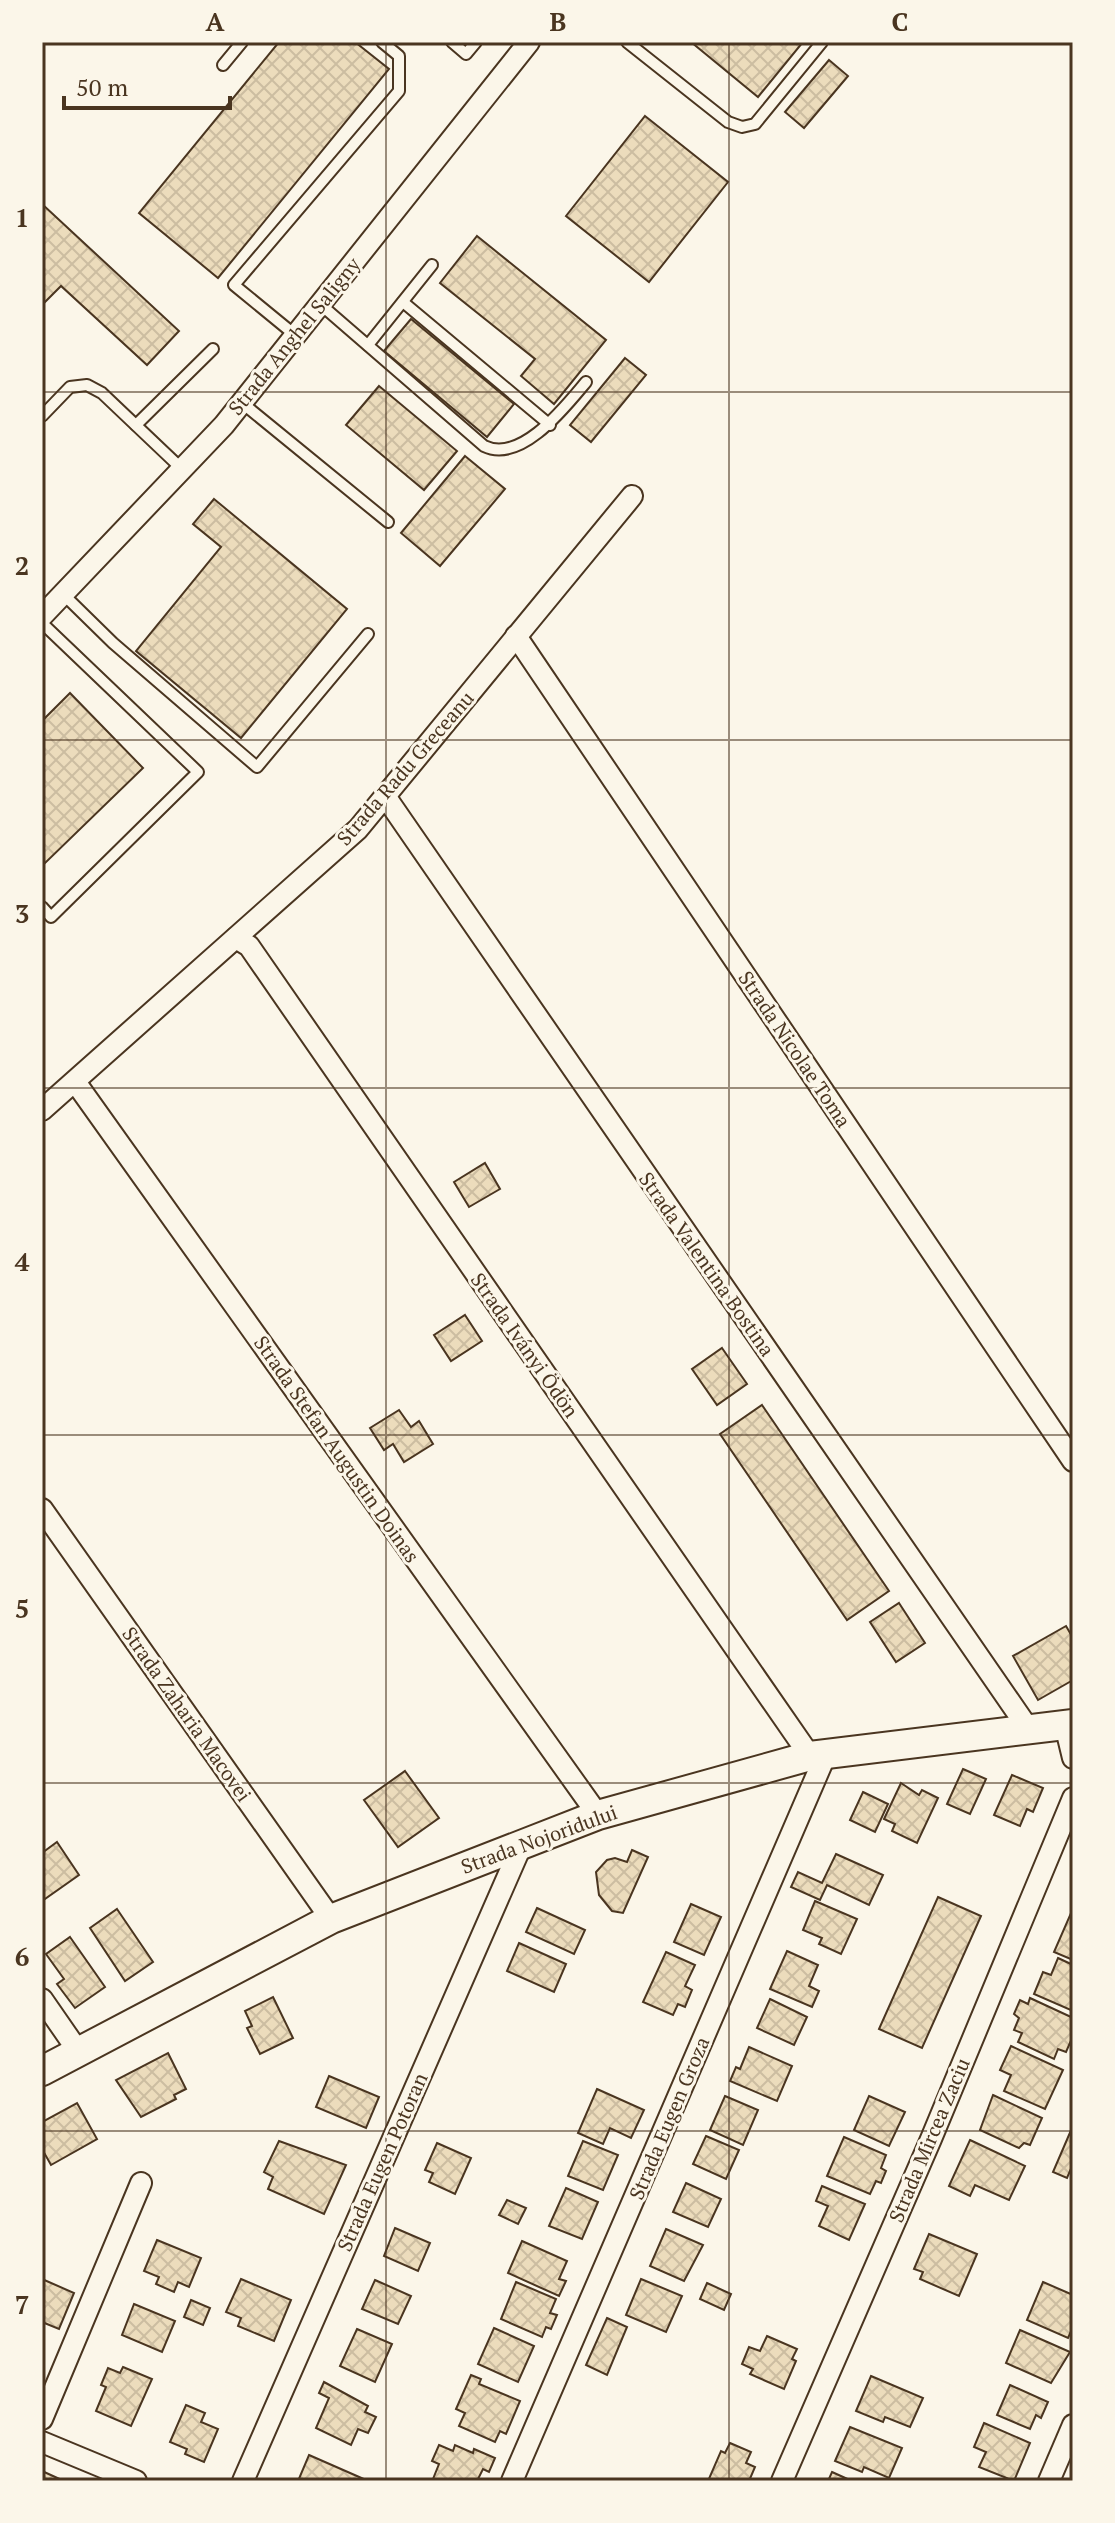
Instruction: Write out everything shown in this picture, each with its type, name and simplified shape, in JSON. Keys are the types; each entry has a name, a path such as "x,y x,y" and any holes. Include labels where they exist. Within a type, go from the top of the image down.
{"main road":[{"name":"Strada Nojoridului","path":"42,2071 331,1919 598,1815 818,1755 1069,1724"}],"street":[{"name":"Strada Anghel Saligny","path":"42,616 182,469 241,402 529,42"},
{"name":"Strada Radu Greceanu","path":"42,1110 76,1083 358,829 632,496"},
{"name":"Strada Nicolae Toma","path":"516,636 1073,1461"},
{"name":"Strada Valentina Bostina","path":"385,796 1030,1731"},
{"name":"Strada Iványi Ödön","path":"236,938 249,946 818,1755"},
{"name":"Strada Stefan Augustin Doinas","path":"76,1083 598,1815"},
{"name":"Strada Zaharia Macovei","path":"42,1509 331,1919"},
{"path":"1069,1724 1073,1758"},
{"name":"Strada Eugen Groza","path":"512,2481 818,1755"},
{"name":"Strada Mircea Zaciu","path":"782,2481 931,2139 1073,1798"},
{"name":"Strada Eugen Potoran","path":"243,2481 522,1844"},
{"path":"42,1999 78,2051"},
{"path":"42,2419 141,2183"},
{"path":"1049,2481 1073,2425"},
{"path":"42,2442 136,2481"}],"lane":[{"path":"223,65 242,42"},
{"path":"295,335 234,285 399,91 399,56 382,42"},
{"path":"452,42 466,54 476,42"},
{"path":"627,42 728,122 742,127 755,124 822,42"},
{"path":"368,345 432,265"},
{"path":"403,302 550,425"},
{"path":"320,304 484,446 495,451 504,451 550,425 586,382"},
{"path":"136,425 213,349"},
{"path":"42,416 70,387 87,385 102,393 182,469"},
{"path":"241,402 388,522"},
{"path":"63,594 113,643 257,767 368,634"},
{"path":"42,623 198,772 51,917 42,907"}],"building":[{"path":"279,42 355,42 389,69 218,278 139,213"},
{"path":"691,42 803,42 758,97"},
{"path":"829,60 848,76 804,128 785,112"},
{"path":"645,116 728,182 649,282 566,216"},
{"path":"42,204 179,331 147,365 61,286 42,305"},
{"path":"477,236 606,340 554,404 521,376 535,359 440,283"},
{"path":"411,319 514,404 487,437 384,351"},
{"path":"625,358 646,375 591,442 570,425"},
{"path":"379,386 457,451 424,490 346,425"},
{"path":"465,456 505,489 440,566 401,533"},
{"path":"214,499 347,609 241,738 136,651 221,547 193,524"},
{"path":"70,693 143,768 42,866 42,721"},
{"path":"485,1163 500,1189 469,1207 454,1182"},
{"path":"465,1315 482,1341 451,1361 434,1335"},
{"path":"722,1348 747,1384 717,1405 692,1369"},
{"path":"762,1405 889,1591 847,1620 720,1434"},
{"path":"399,1410 411,1427 419,1421 433,1444 404,1462 393,1444 384,1450 370,1428"},
{"path":"899,1603 925,1643 896,1662 870,1622"},
{"path":"1066,1626 1073,1638 1073,1680 1038,1700 1013,1656"},
{"path":"963,1769 986,1779 970,1814 947,1804"},
{"path":"405,1771 439,1818 398,1847 364,1800"},
{"path":"1012,1775 1043,1788 1033,1812 1027,1809 1020,1826 994,1815"},
{"path":"901,1783 919,1795 922,1790 938,1798 917,1843 892,1831 895,1824 884,1819"},
{"path":"863,1792 888,1804 875,1832 850,1820"},
{"path":"57,1842 79,1875 42,1901 42,1853"},
{"path":"632,1850 648,1857 623,1913 612,1911 599,1895 596,1872 607,1860 615,1858 627,1862"},
{"path":"836,1854 883,1875 869,1905 827,1885 820,1900 791,1887 798,1872 822,1883"},
{"path":"938,1897 981,1916 922,2048 879,2029"},
{"path":"815,1901 857,1919 841,1954 819,1944 822,1938 803,1930"},
{"path":"691,1904 721,1917 704,1955 674,1942"},
{"path":"537,1908 585,1930 574,1954 526,1932"},
{"path":"117,1909 153,1962 125,1981 90,1928"},
{"path":"1073,1914 1073,1960 1054,1952"},
{"path":"70,1937 105,1987 75,2008 57,1984 64,1979 46,1954"},
{"path":"519,1943 566,1964 554,1992 507,1971"},
{"path":"787,1951 818,1965 809,1986 819,1991 812,2007 770,1989"},
{"path":"666,1952 695,1965 685,1986 692,1990 685,2007 678,2004 673,2015 643,2002"},
{"path":"1058,1958 1073,1965 1073,2011 1034,1994 1043,1972 1051,1975"},
{"path":"273,1997 293,2038 260,2054 247,2028 252,2026 245,2011"},
{"path":"1030,1998 1071,2017 1073,2036 1066,2052 1058,2049 1054,2059 1018,2042 1022,2033 1014,2030 1019,2018 1014,2014 1020,2000 1028,2004"},
{"path":"770,1999 807,2017 794,2045 757,2028"},
{"path":"1011,2046 1063,2070 1045,2109 1004,2091 1011,2075 1000,2070"},
{"path":"749,2047 792,2066 777,2101 730,2081 736,2067 740,2069"},
{"path":"168,2053 186,2089 174,2095 176,2099 141,2117 116,2080"},
{"path":"329,2076 379,2097 366,2128 316,2107"},
{"path":"597,2089 644,2110 631,2138 610,2128 603,2144 578,2133"},
{"path":"993,2095 1042,2118 1030,2145 1024,2143 1019,2148 980,2130"},
{"path":"725,2096 758,2110 743,2145 710,2130"},
{"path":"869,2096 905,2112 889,2146 854,2130"},
{"path":"77,2103 97,2139 51,2165 42,2149 42,2122"},
{"path":"1072,2128 1073,2164 1067,2178 1053,2172"},
{"path":"706,2136 739,2150 726,2179 693,2164"},
{"path":"844,2137 886,2155 881,2168 886,2171 881,2183 876,2181 870,2194 827,2176"},
{"path":"970,2140 1025,2166 1009,2200 975,2185 970,2196 949,2186"},
{"path":"279,2141 346,2165 324,2214 268,2189 273,2177 264,2172"},
{"path":"583,2141 618,2155 603,2190 568,2176"},
{"path":"437,2143 471,2158 455,2194 429,2182 433,2173 425,2170"},
{"path":"686,2183 721,2199 708,2227 673,2212"},
{"path":"822,2186 865,2204 849,2240 819,2226 828,2206 816,2201"},
{"path":"566,2188 598,2202 582,2239 549,2226"},
{"path":"507,2200 526,2208 518,2224 499,2215"},
{"path":"395,2228 430,2243 418,2271 384,2256"},
{"path":"666,2229 703,2245 684,2281 650,2266"},
{"path":"929,2234 977,2254 959,2296 920,2279 923,2272 914,2269"},
{"path":"157,2240 201,2258 189,2287 178,2282 174,2292 156,2284 159,2277 144,2271"},
{"path":"522,2241 567,2261 559,2279 566,2281 559,2296 508,2273"},
{"path":"42,2279 74,2293 59,2329 42,2322"},
{"path":"241,2279 291,2300 274,2341 238,2326 241,2318 226,2312"},
{"path":"641,2279 682,2296 666,2332 626,2315"},
{"path":"375,2280 411,2296 398,2324 362,2309"},
{"path":"516,2282 556,2299 550,2313 557,2315 551,2329 546,2327 542,2337 501,2319"},
{"path":"1043,2282 1073,2295 1073,2327 1068,2338 1027,2320"},
{"path":"707,2283 731,2294 724,2310 700,2299"},
{"path":"191,2300 210,2308 203,2325 184,2317"},
{"path":"134,2304 175,2321 162,2352 122,2335"},
{"path":"607,2318 627,2327 607,2375 586,2365"},
{"path":"494,2328 534,2346 518,2382 478,2364"},
{"path":"357,2329 392,2344 375,2382 340,2366"},
{"path":"1020,2330 1070,2352 1051,2383 1006,2363"},
{"path":"767,2336 797,2349 792,2359 796,2361 784,2389 750,2374 753,2369 742,2364 749,2347 760,2351"},
{"path":"123,2367 152,2379 131,2426 96,2411 106,2387 101,2385 108,2368 120,2373"},
{"path":"471,2375 481,2379 479,2384 520,2401 506,2434 500,2431 495,2442 459,2426 465,2413 456,2409"},
{"path":"871,2376 923,2398 910,2427 885,2417 883,2422 856,2411"},
{"path":"324,2382 368,2406 365,2412 376,2417 368,2433 358,2429 351,2445 316,2428 329,2398 319,2393"},
{"path":"1010,2385 1048,2402 1041,2418 1036,2415 1030,2429 997,2415"},
{"path":"186,2405 205,2413 201,2422 218,2429 204,2462 185,2454 187,2449 170,2442"},
{"path":"984,2423 1030,2443 1014,2481 979,2467 986,2452 974,2447"},
{"path":"850,2427 902,2448 889,2478 864,2467 862,2472 835,2461"},
{"path":"730,2443 751,2452 746,2463 755,2467 749,2481 708,2481 721,2451 725,2453"},
{"path":"439,2445 453,2451 455,2445 473,2453 474,2449 495,2458 489,2472 483,2469 477,2481 437,2481 433,2479 439,2464 432,2461"},
{"path":"309,2455 366,2480 366,2481 298,2481"},
{"path":"42,2471 64,2481 42,2481"},
{"path":"832,2472 852,2481 828,2481"}]}
